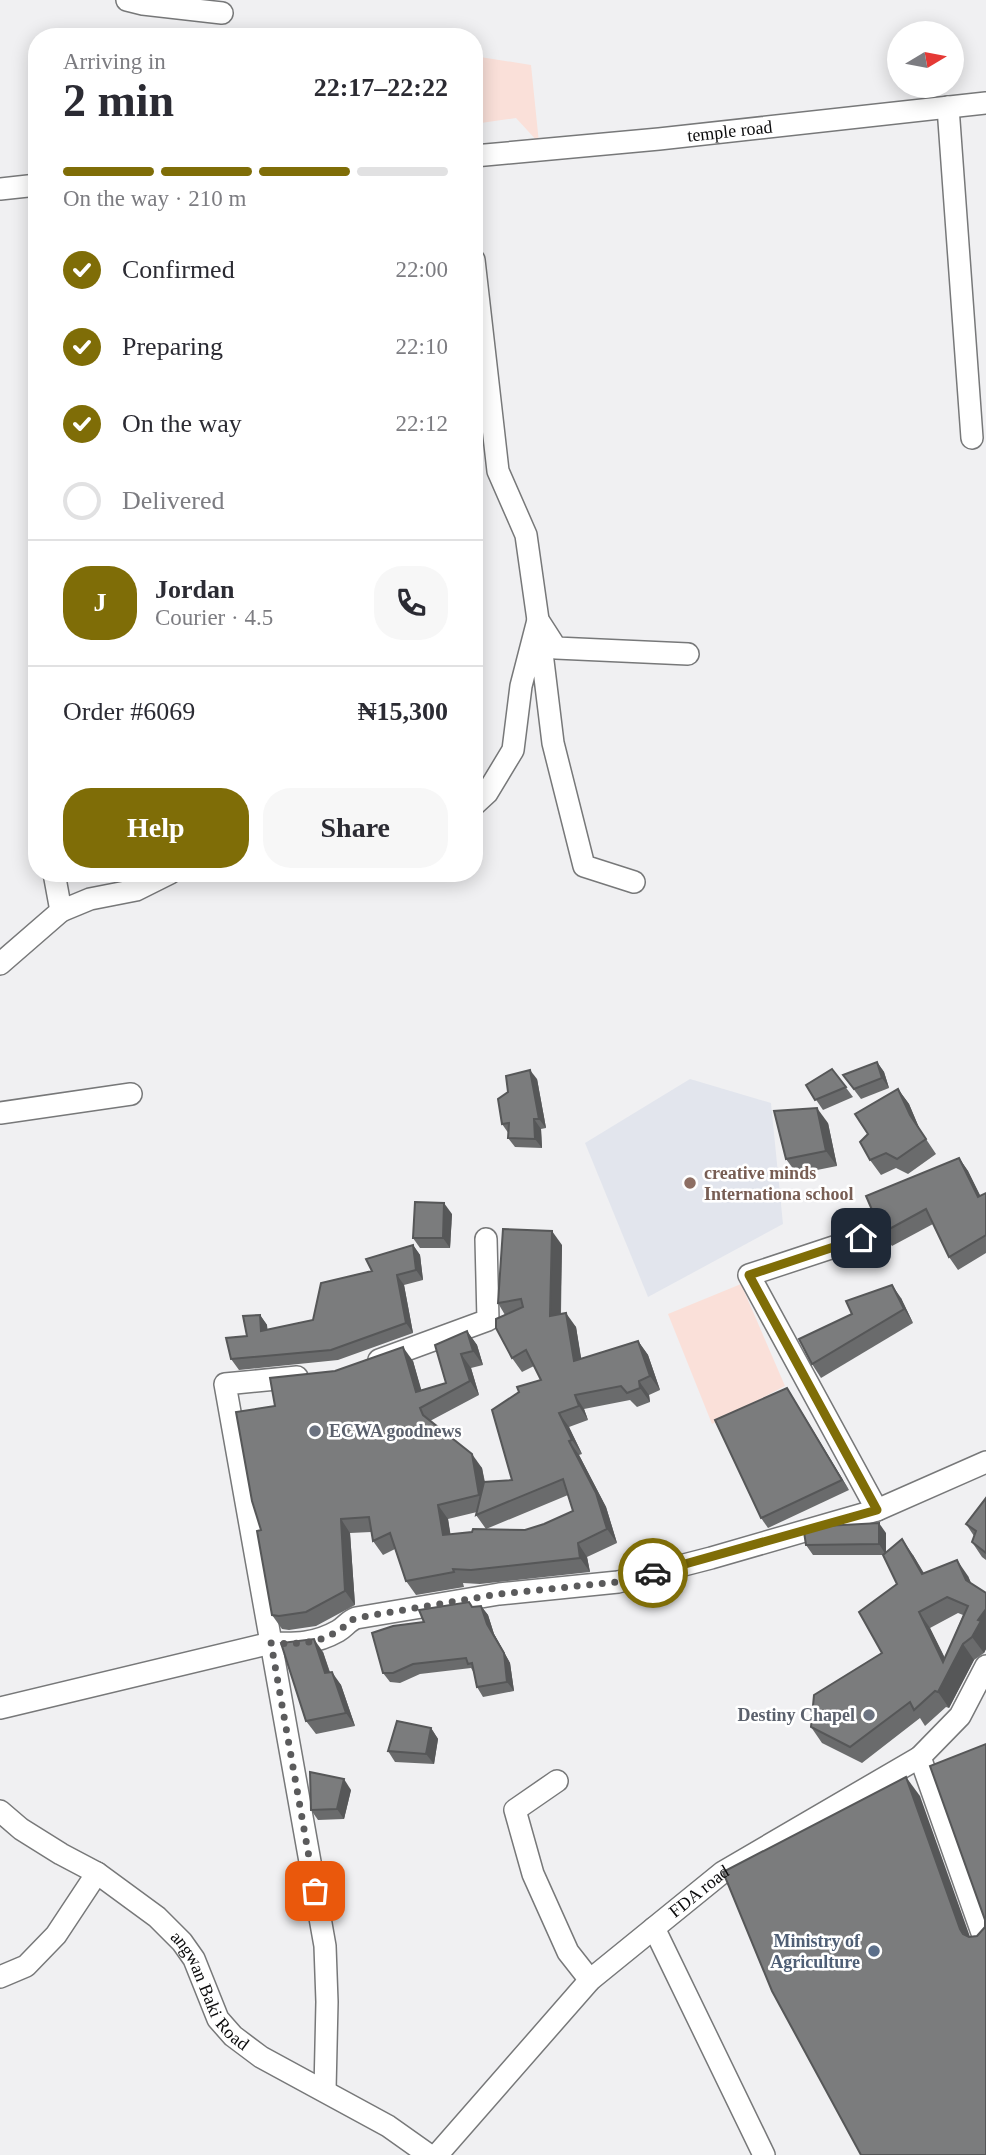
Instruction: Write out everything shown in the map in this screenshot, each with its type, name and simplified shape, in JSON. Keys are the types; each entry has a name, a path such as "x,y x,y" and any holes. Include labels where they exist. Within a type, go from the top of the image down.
{"street":[{"path":"127,0 222,13"},
{"name":"temple road","path":"483,155 673,138 986,103"},
{"path":"948,107 972,438"},
{"path":"0,189 28,186"},
{"path":"483,339 498,471 526,535 553,743 584,866 634,882"},
{"path":"538,620 556,648 688,654"},
{"path":"483,797 513,750 521,686 538,620"},
{"path":"56,882 61,911"},
{"path":"0,964 61,911 90,899 136,890 152,882"},
{"path":"0,1113 131,1094"},
{"path":"861,1238 749,1275 877,1510"},
{"path":"355,1369 488,1320 486,1239"},
{"path":"316,1375 226,1384 325,1946 325,2090"},
{"path":"0,1708 271,1643 306,1644 341,1630 348,1621 356,1618 499,1594 618,1582 877,1510 986,1462"},
{"name":"FDA road","path":"437,2155 590,1980 723,1872 920,1757 960,1716 986,1666"},
{"path":"920,1757 986,1944"},
{"path":"557,1782 515,1810 533,1874 568,1952 590,1980"},
{"name":"angwan Baki Road","path":"0,1811 21,1829 97,1872 156,1917 182,1942 194,1958 218,2019 233,2036 261,2057 388,2126 429,2155"},
{"path":"0,1978 26,1966 55,1935 97,1872"},
{"path":"654,1928 764,2155"}],"shaded area":[{"path":"483,57 531,65 539,143 516,118 483,123"},
{"name":"creative minds Internationa school","path":"690,1079 771,1103 783,1224 648,1297 585,1143"},
{"path":"741,1284 785,1386 712,1424 668,1314"}],"building":[{"path":"877,1062 882,1078 854,1089 843,1075"},
{"path":"832,1069 846,1087 815,1100 806,1085"},
{"path":"530,1070 539,1119 534,1119 535,1139 508,1138 509,1123 502,1124 498,1099 508,1092 506,1076"},
{"path":"898,1089 910,1115 926,1139 897,1159 886,1153 870,1160 860,1142 868,1134 855,1114"},
{"path":"817,1108 826,1151 786,1159 774,1111"},
{"path":"959,1158 978,1197 986,1193 986,1235 949,1257 926,1209 882,1233 866,1196"},
{"path":"415,1202 444,1203 443,1238 413,1238"},
{"path":"503,1229 552,1231 550,1316 566,1313 574,1361 638,1341 650,1376 639,1381 640,1388 627,1393 621,1386 575,1395 579,1406 559,1413 572,1440 569,1441 596,1493 607,1529 578,1543 580,1558 471,1570 453,1569 454,1572 406,1581 390,1533 373,1541 369,1517 341,1519 345,1591 306,1612 272,1615 257,1531 261,1530 252,1501 236,1412 275,1406 270,1378 335,1371 403,1347 416,1392 446,1383 435,1345 467,1331 473,1351 461,1354 470,1381 420,1408 423,1415 472,1454 479,1495 438,1505 443,1535 472,1532 473,1529 525,1530 573,1511 563,1479 476,1515 484,1482 512,1480 492,1410 519,1392 517,1387 541,1380 526,1350 512,1358 496,1328 496,1319 523,1307 521,1299 498,1303"},
{"path":"413,1245 416,1270 397,1275 406,1323 331,1350 231,1359 226,1338 247,1336 243,1316 260,1315 261,1331 313,1320 321,1283 372,1271 366,1259"},
{"path":"892,1285 904,1309 812,1364 799,1339 852,1314 846,1301"},
{"path":"787,1388 842,1480 761,1518 715,1420"},
{"path":"986,1498 986,1553 972,1542 976,1531 966,1524"},
{"path":"879,1523 879,1544 806,1545 804,1532 825,1526"},
{"path":"902,1539 922,1574 957,1560 966,1580 986,1593 986,1609 978,1620 981,1621 972,1637 963,1644 938,1692 935,1691 914,1710 910,1702 850,1747 811,1727 814,1695 882,1653 859,1612 897,1584 883,1555","holes":["947,1597 968,1606 943,1662 919,1612"]},
{"path":"469,1602 472,1607 481,1606 487,1624 504,1653 507,1682 477,1687 472,1663 468,1664 466,1658 413,1664 393,1673 383,1673 372,1633 393,1626 424,1622 419,1610"},
{"path":"314,1639 325,1673 332,1672 346,1713 306,1721 281,1643"},
{"path":"397,1721 431,1728 426,1754 388,1751"},
{"name":"Ministry of Agriculture","path":"986,1744 986,2155 861,2155 772,1991 723,1872 906,1777 960,1929 969,1937 977,1936 985,1927 985,1920 930,1766"},
{"path":"310,1772 344,1779 337,1809 311,1810"}],"way so far":[{"path":"315,1891 271,1643 306,1644 341,1630 348,1621 356,1618 499,1594 618,1582 653,1573"}],"place":[{"name":"creative minds Internationa school","path":"690,1183"},
{"name":"ECWA goodnews","path":"315,1431"},
{"name":"Destiny Chapel","path":"869,1715"},
{"name":"Ministry of Agriculture","path":"874,1951"}],"route":[{"path":"653,1573 877,1510 749,1275 861,1238"}]}
